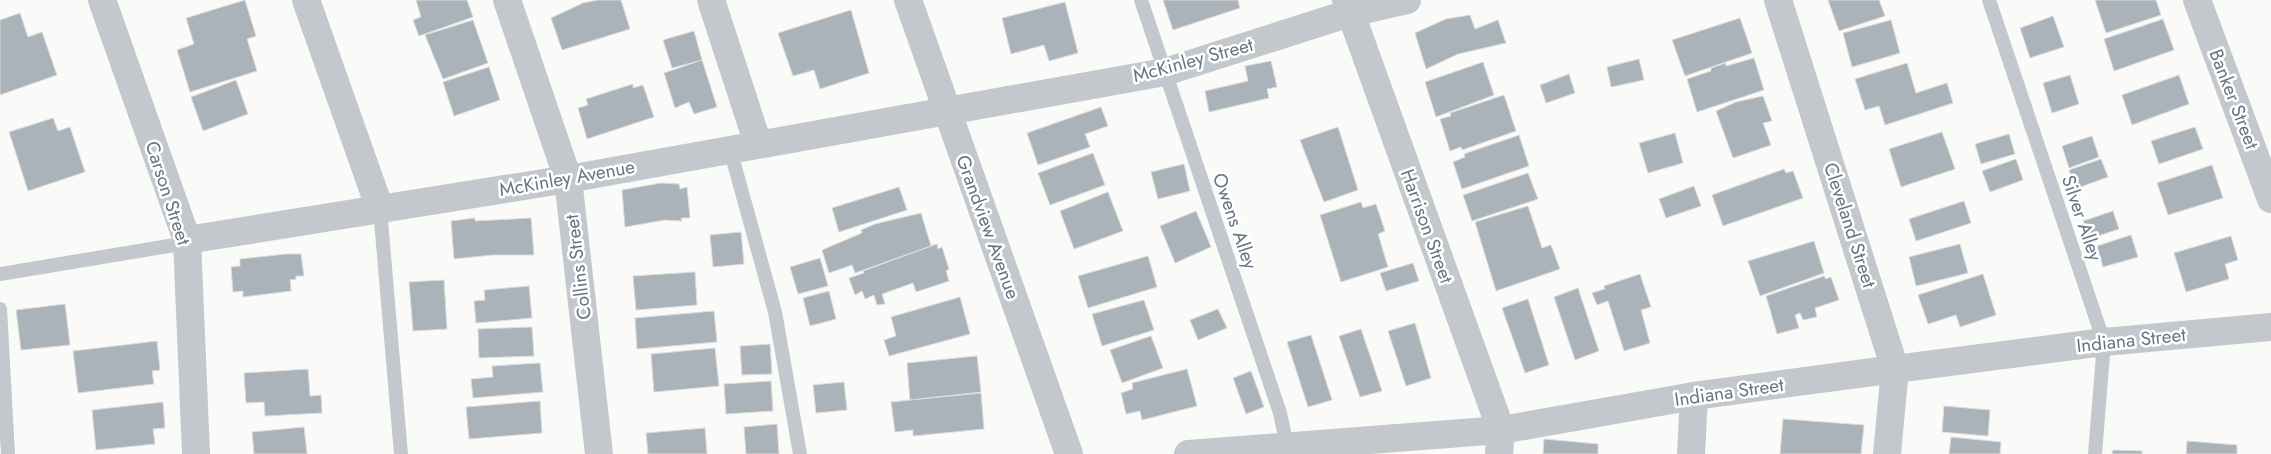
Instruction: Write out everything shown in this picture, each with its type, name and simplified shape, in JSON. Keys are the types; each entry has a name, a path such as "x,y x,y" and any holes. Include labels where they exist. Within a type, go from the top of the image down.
{"street":[{"name":"Carson Street","path":"102,0 187,242 196,454"},
{"path":"306,0 380,209"},
{"name":"Collins Street","path":"507,0 568,179 599,454"},
{"path":"712,0 758,144"},
{"name":"Grandview Avenue","path":"908,0 1069,454"},
{"name":"McKinley Street","path":"946,110 1165,72 1348,6 1406,0"},
{"name":"Cleveland Street","path":"1778,0 1895,369 1887,454"},
{"name":"Banker Street","path":"2197,0 2271,198"},
{"name":"Harrison Street","path":"1348,6 1500,442"},
{"name":"McKinley Avenue","path":"187,242 568,179 946,110"},
{"name":"Indiana Street","path":"1188,454 1500,442 1694,396 2104,342 2271,327"},
{"path":"1691,454 1694,396"}],"lane":[{"name":"Owens Alley","path":"1140,0 1277,404 1288,450"},
{"name":"Silver Alley","path":"1989,0 2104,342 2095,454"},
{"path":"730,149 775,312 800,454"},
{"path":"380,209 401,454"},
{"path":"0,274 187,242"},
{"path":"0,309 8,454"}],"building":[{"path":"245,0 256,36 247,39 257,71 190,92 177,50 194,44 186,18"},
{"path":"416,0 467,0 473,17 419,36 413,20 421,17"},
{"path":"598,0 621,0 630,29 562,50 551,18 583,3"},
{"path":"1163,0 1238,0 1240,8 1173,30"},
{"path":"1828,0 1879,0 1885,16 1839,31"},
{"path":"2095,0 2156,0 2161,15 2106,33"},
{"path":"1065,2 1078,53 1049,61 1044,45 1011,54 1002,18"},
{"path":"851,10 869,73 820,89 814,70 793,76 778,33"},
{"path":"20,13 28,37 42,32 57,75 0,95 0,20"},
{"path":"1470,15 1475,29 1498,20 1506,43 1458,54 1426,69 1415,33 1446,19"},
{"path":"2053,16 2064,47 2030,58 2020,28"},
{"path":"1740,18 1752,53 1685,76 1672,40"},
{"path":"2163,19 2174,50 2114,71 2104,39"},
{"path":"473,20 488,63 443,79 425,35"},
{"path":"1891,20 1900,53 1852,67 1843,33"},
{"path":"694,31 702,60 672,68 663,40"},
{"path":"1754,58 1764,90 1697,112 1687,79 1711,71 1711,68 1726,63 1726,66"},
{"path":"1639,59 1644,80 1611,87 1607,67"},
{"path":"702,60 717,107 694,114 689,102 675,108 664,73"},
{"path":"1271,61 1277,87 1267,89 1269,98 1209,112 1205,91 1248,81 1245,66"},
{"path":"1483,62 1494,95 1436,117 1425,82"},
{"path":"1907,63 1916,93 1947,83 1953,103 1885,125 1879,106 1865,110 1855,79"},
{"path":"489,67 500,100 454,116 443,82"},
{"path":"1569,74 1575,93 1546,103 1540,85"},
{"path":"2070,75 2079,104 2052,113 2043,83"},
{"path":"2179,75 2189,104 2132,125 2122,95"},
{"path":"236,80 248,114 203,131 191,97"},
{"path":"633,84 633,88 643,85 654,117 587,139 578,108 588,105 586,99"},
{"path":"1504,95 1516,131 1462,150 1461,147 1450,151 1440,119 1451,116 1450,113"},
{"path":"1763,96 1772,121 1763,123 1771,145 1733,158 1716,111 1736,102"},
{"path":"1101,107 1108,126 1085,134 1090,147 1038,165 1027,133"},
{"path":"53,118 58,131 70,127 85,172 28,191 9,132"},
{"path":"1338,127 1358,190 1324,202 1300,140"},
{"path":"2195,127 2203,149 2159,164 2151,141"},
{"path":"1942,132 1955,169 1901,187 1889,149"},
{"path":"1675,133 1683,163 1648,173 1639,143"},
{"path":"2009,134 2015,154 1981,164 1975,144"},
{"path":"1519,135 1529,166 1462,189 1453,162 1465,157 1464,154"},
{"path":"2092,136 2099,157 2069,168 2062,146"},
{"path":"1093,153 1105,185 1050,205 1038,173"},
{"path":"2016,159 2023,180 1990,192 1982,171"},
{"path":"2101,159 2108,177 2075,189 2069,170"},
{"path":"1184,164 1190,191 1158,199 1151,172"},
{"path":"2212,165 2223,198 2168,215 2157,183"},
{"path":"1784,169 1786,173 1793,171 1803,198 1723,226 1712,195"},
{"path":"1528,173 1538,199 1472,221 1463,195"},
{"path":"661,183 679,184 680,189 687,187 690,218 681,218 682,221 665,220 625,227 622,190"},
{"path":"1694,186 1701,206 1666,218 1659,199"},
{"path":"899,187 907,210 839,232 832,208"},
{"path":"1108,192 1123,231 1074,249 1060,211"},
{"path":"1964,201 1971,223 1916,241 1909,219"},
{"path":"1361,202 1363,208 1376,204 1385,231 1378,234 1388,267 1341,282 1320,215"},
{"path":"1528,206 1542,248 1551,245 1560,269 1496,291 1475,222"},
{"path":"1196,211 1211,247 1175,263 1160,226"},
{"path":"2113,211 2119,229 2089,239 2083,221"},
{"path":"921,213 931,246 855,273 852,265 829,273 822,250 862,233 861,230 875,224"},
{"path":"475,218 475,221 531,218 534,255 492,255 454,259 451,221"},
{"path":"741,232 744,264 713,267 710,235"},
{"path":"2131,235 2138,257 2103,267 2097,246"},
{"path":"2231,236 2238,260 2225,264 2229,279 2186,292 2174,253"},
{"path":"1814,241 1824,273 1760,296 1748,261"},
{"path":"937,244 938,249 942,247 949,269 946,271 949,281 916,292 913,283 882,294 885,304 877,305 874,295 865,299 862,291 855,295 849,278"},
{"path":"1960,244 1968,273 1916,286 1909,257"},
{"path":"301,254 304,276 296,276 296,279 290,280 291,291 243,297 243,291 233,292 231,267 240,266 240,259"},
{"path":"1148,256 1157,287 1088,308 1078,276"},
{"path":"820,258 828,286 798,294 790,267"},
{"path":"1413,263 1419,281 1386,291 1380,273"},
{"path":"695,272 697,305 636,310 633,276"},
{"path":"1640,274 1651,307 1641,310 1650,343 1624,351 1608,301 1597,305 1592,293 1605,289 1604,286"},
{"path":"1983,274 1996,315 1960,327 1956,315 1928,324 1918,295"},
{"path":"1824,276 1826,279 1831,277 1839,300 1815,308 1817,317 1803,320 1800,313 1795,315 1799,328 1777,334 1766,296"},
{"path":"444,280 447,329 413,331 409,282"},
{"path":"529,286 532,318 476,323 474,301 485,300 484,290"},
{"path":"1578,288 1599,351 1575,360 1554,297"},
{"path":"829,291 836,319 810,326 803,298"},
{"path":"960,297 970,334 889,356 884,340 896,336 891,317"},
{"path":"1528,299 1549,365 1525,373 1502,308"},
{"path":"1144,300 1154,330 1102,346 1092,314"},
{"path":"65,304 70,345 21,350 16,310"},
{"path":"1218,309 1227,328 1198,340 1190,320"},
{"path":"714,311 717,342 637,349 635,318"},
{"path":"1415,323 1431,378 1406,386 1388,331"},
{"path":"532,327 534,356 479,358 478,329"},
{"path":"1361,329 1382,391 1360,397 1339,336"},
{"path":"1311,335 1332,400 1308,407 1287,342"},
{"path":"1151,336 1163,368 1122,383 1110,350"},
{"path":"157,341 160,370 152,371 154,384 78,393 73,351"},
{"path":"770,344 772,374 742,375 740,346"},
{"path":"715,348 719,386 654,392 651,354"},
{"path":"977,356 981,392 910,400 907,363"},
{"path":"540,363 543,392 473,398 471,379 493,377 492,366"},
{"path":"308,369 310,396 321,395 322,413 265,416 264,402 246,403 244,373"},
{"path":"1187,369 1197,406 1142,420 1140,411 1126,414 1121,393 1133,389 1132,383"},
{"path":"1251,371 1264,407 1246,414 1233,378"},
{"path":"771,381 773,411 726,414 724,384"},
{"path":"844,382 847,410 816,413 813,385"},
{"path":"981,393 984,429 913,436 913,430 895,432 891,402"},
{"path":"540,401 542,433 469,439 466,407"},
{"path":"163,402 165,428 153,429 155,444 96,450 92,410"},
{"path":"1944,406 1990,410 1988,436 1942,432"},
{"path":"1783,419 1864,425 1861,454 1780,454"},
{"path":"777,424 779,454 746,454 744,427"},
{"path":"304,427 307,454 254,454 252,432"},
{"path":"705,428 707,454 648,454 646,433"},
{"path":"1951,437 2001,442 2000,454 1949,454"},
{"path":"1544,439 1598,444 1598,454 1543,454"},
{"path":"2187,441 2237,445 2237,454 2186,454"},
{"path":"2113,450 2142,451 2142,454 2112,454"}]}
